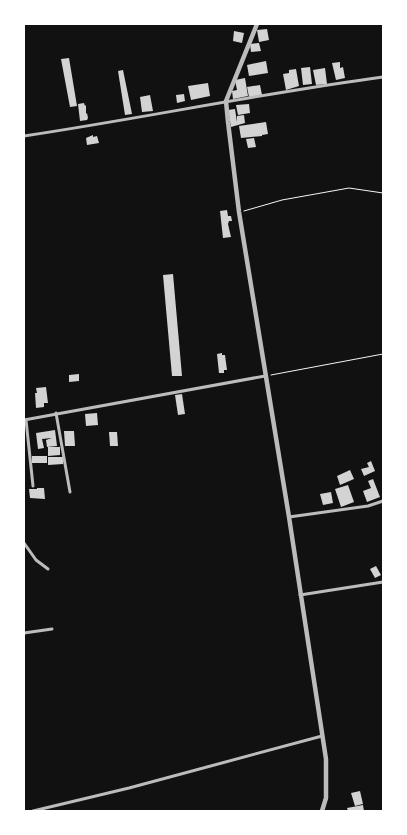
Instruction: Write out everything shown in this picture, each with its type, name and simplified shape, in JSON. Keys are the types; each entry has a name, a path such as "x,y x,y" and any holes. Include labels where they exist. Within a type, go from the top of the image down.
{"street":[{"path":"257,24 226,101 239,212 326,759 326,798 322,811"},
{"path":"24,136 152,116 226,101 383,77"},
{"path":"33,486 25,420 265,376"},
{"path":"56,413 70,492"},
{"path":"289,517 368,506 383,502"},
{"path":"24,543 36,560 48,569"},
{"path":"300,594 383,582"},
{"path":"24,633 52,629"},
{"path":"33,811 129,788 322,736"}],"path":[{"path":"239,212 282,200 349,188 383,193"},
{"path":"265,376 383,354"}],"building":[{"path":"267,29 269,40 259,42 257,30"},
{"path":"234,31 244,33 242,43 233,41"},
{"path":"259,43 261,51 251,52 250,44"},
{"path":"69,58 77,106 70,107 61,59"},
{"path":"266,61 268,73 249,76 247,65"},
{"path":"340,62 340,68 343,67 345,78 336,80 332,63"},
{"path":"310,67 312,84 303,85 301,68"},
{"path":"325,68 327,84 316,85 313,70"},
{"path":"296,69 299,86 286,90 283,74 289,73 289,70"},
{"path":"123,70 132,114 125,115 118,71"},
{"path":"245,78 248,96 233,99 232,91 237,90 235,80"},
{"path":"208,83 210,96 191,100 188,86"},
{"path":"260,85 262,95 249,97 247,87"},
{"path":"184,94 185,101 177,103 176,95"},
{"path":"150,95 153,111 142,112 140,97"},
{"path":"84,103 88,118 87,120 80,121 78,104"},
{"path":"249,104 250,113 238,115 236,105"},
{"path":"235,109 237,122 237,116 244,115 245,123 231,127 228,110"},
{"path":"266,122 268,134 241,138 239,126"},
{"path":"93,135 93,137 97,136 99,143 87,145 86,138"},
{"path":"254,138 256,147 248,148 246,139"},
{"path":"227,210 228,216 231,216 232,221 229,221 228,224 231,237 223,238 220,211"},
{"path":"173,274 182,376 172,376 163,275"},
{"path":"222,353 222,355 225,355 227,370 224,370 224,373 219,373 217,354"},
{"path":"79,374 79,381 69,382 69,375"},
{"path":"46,387 48,403 44,403 44,407 36,408 36,388"},
{"path":"182,394 185,414 178,415 175,395"},
{"path":"97,413 98,425 86,426 85,414"},
{"path":"55,430 57,446 47,447 46,440 52,438 42,439 44,448 38,449 36,433"},
{"path":"64,431 74,431 75,446 65,446"},
{"path":"109,432 117,432 118,446 110,446"},
{"path":"48,447 60,447 60,455 48,456"},
{"path":"32,456 47,456 47,463 32,463"},
{"path":"48,457 63,457 63,464 48,465"},
{"path":"371,461 375,471 364,476 361,469 369,467 367,463"},
{"path":"350,470 354,479 340,485 337,476"},
{"path":"373,479 380,497 367,502 363,491 371,488 368,481"},
{"path":"348,485 354,502 341,507 335,489"},
{"path":"44,488 45,499 30,498 29,489"},
{"path":"331,492 333,503 323,505 320,494"},
{"path":"376,566 381,575 375,578 370,569"},
{"path":"360,791 363,804 355,806 351,793"},
{"path":"363,805 364,811 348,811 347,808"}]}
